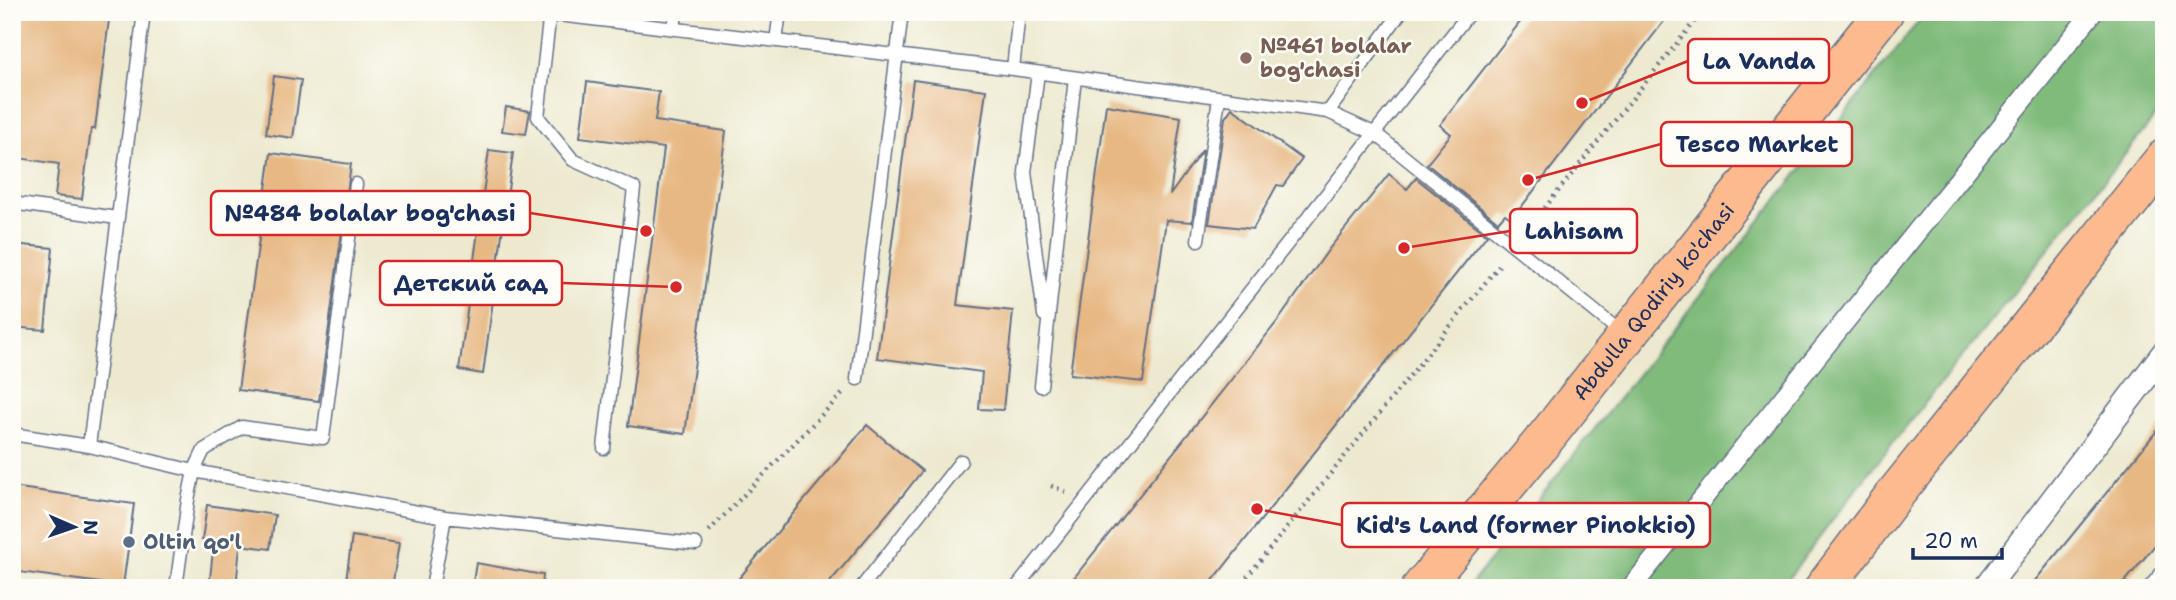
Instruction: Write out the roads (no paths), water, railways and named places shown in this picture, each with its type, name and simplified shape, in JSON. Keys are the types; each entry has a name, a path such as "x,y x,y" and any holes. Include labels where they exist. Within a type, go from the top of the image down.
{"main road":[{"name":"Abdulla Qodiriy ko'chasi","path":"1421,588 1626,337 1884,12"},
{"path":"1824,588 1892,498 2164,159"}],"street":[{"path":"1631,588 2093,12"},
{"path":"1986,588 2164,353"}],"lane":[{"path":"89,446 144,12"},
{"path":"533,12 1013,69 1328,111 1376,134 1626,337"},
{"path":"674,29 676,12"},
{"path":"776,41 780,12"},
{"path":"857,379 902,12"},
{"path":"1013,69 1019,12"},
{"path":"1328,111 1401,12"},
{"path":"1016,588 1470,12"},
{"path":"550,13 538,117 573,160 634,188 604,448"},
{"path":"1038,73 1024,173 1046,333"},
{"path":"1041,386 1075,78"},
{"path":"1198,240 1219,98"},
{"path":"176,588 188,500 194,471 204,450 242,427 323,438 356,184"},
{"path":"12,203 117,218"},
{"path":"12,433 89,446 194,471 445,517 696,544"},
{"path":"861,588 961,461"},
{"path":"432,588 445,517"},
{"path":"2149,588 2164,569"}],"place":[{"name":"№461 bolalar bog'chasi","path":"1246,58"},
{"name":"La Vanda","path":"1582,103"},
{"name":"Tesco Market","path":"1528,180"},
{"name":"№484 bolalar bog'chasi","path":"646,231"},
{"name":"Lahisam","path":"1404,248"},
{"name":"Детский сад","path":"676,287"},
{"name":"Kid's Land (former Pinokkio)","path":"1257,509"},
{"name":"Oltin qo'l","path":"129,542"}]}
